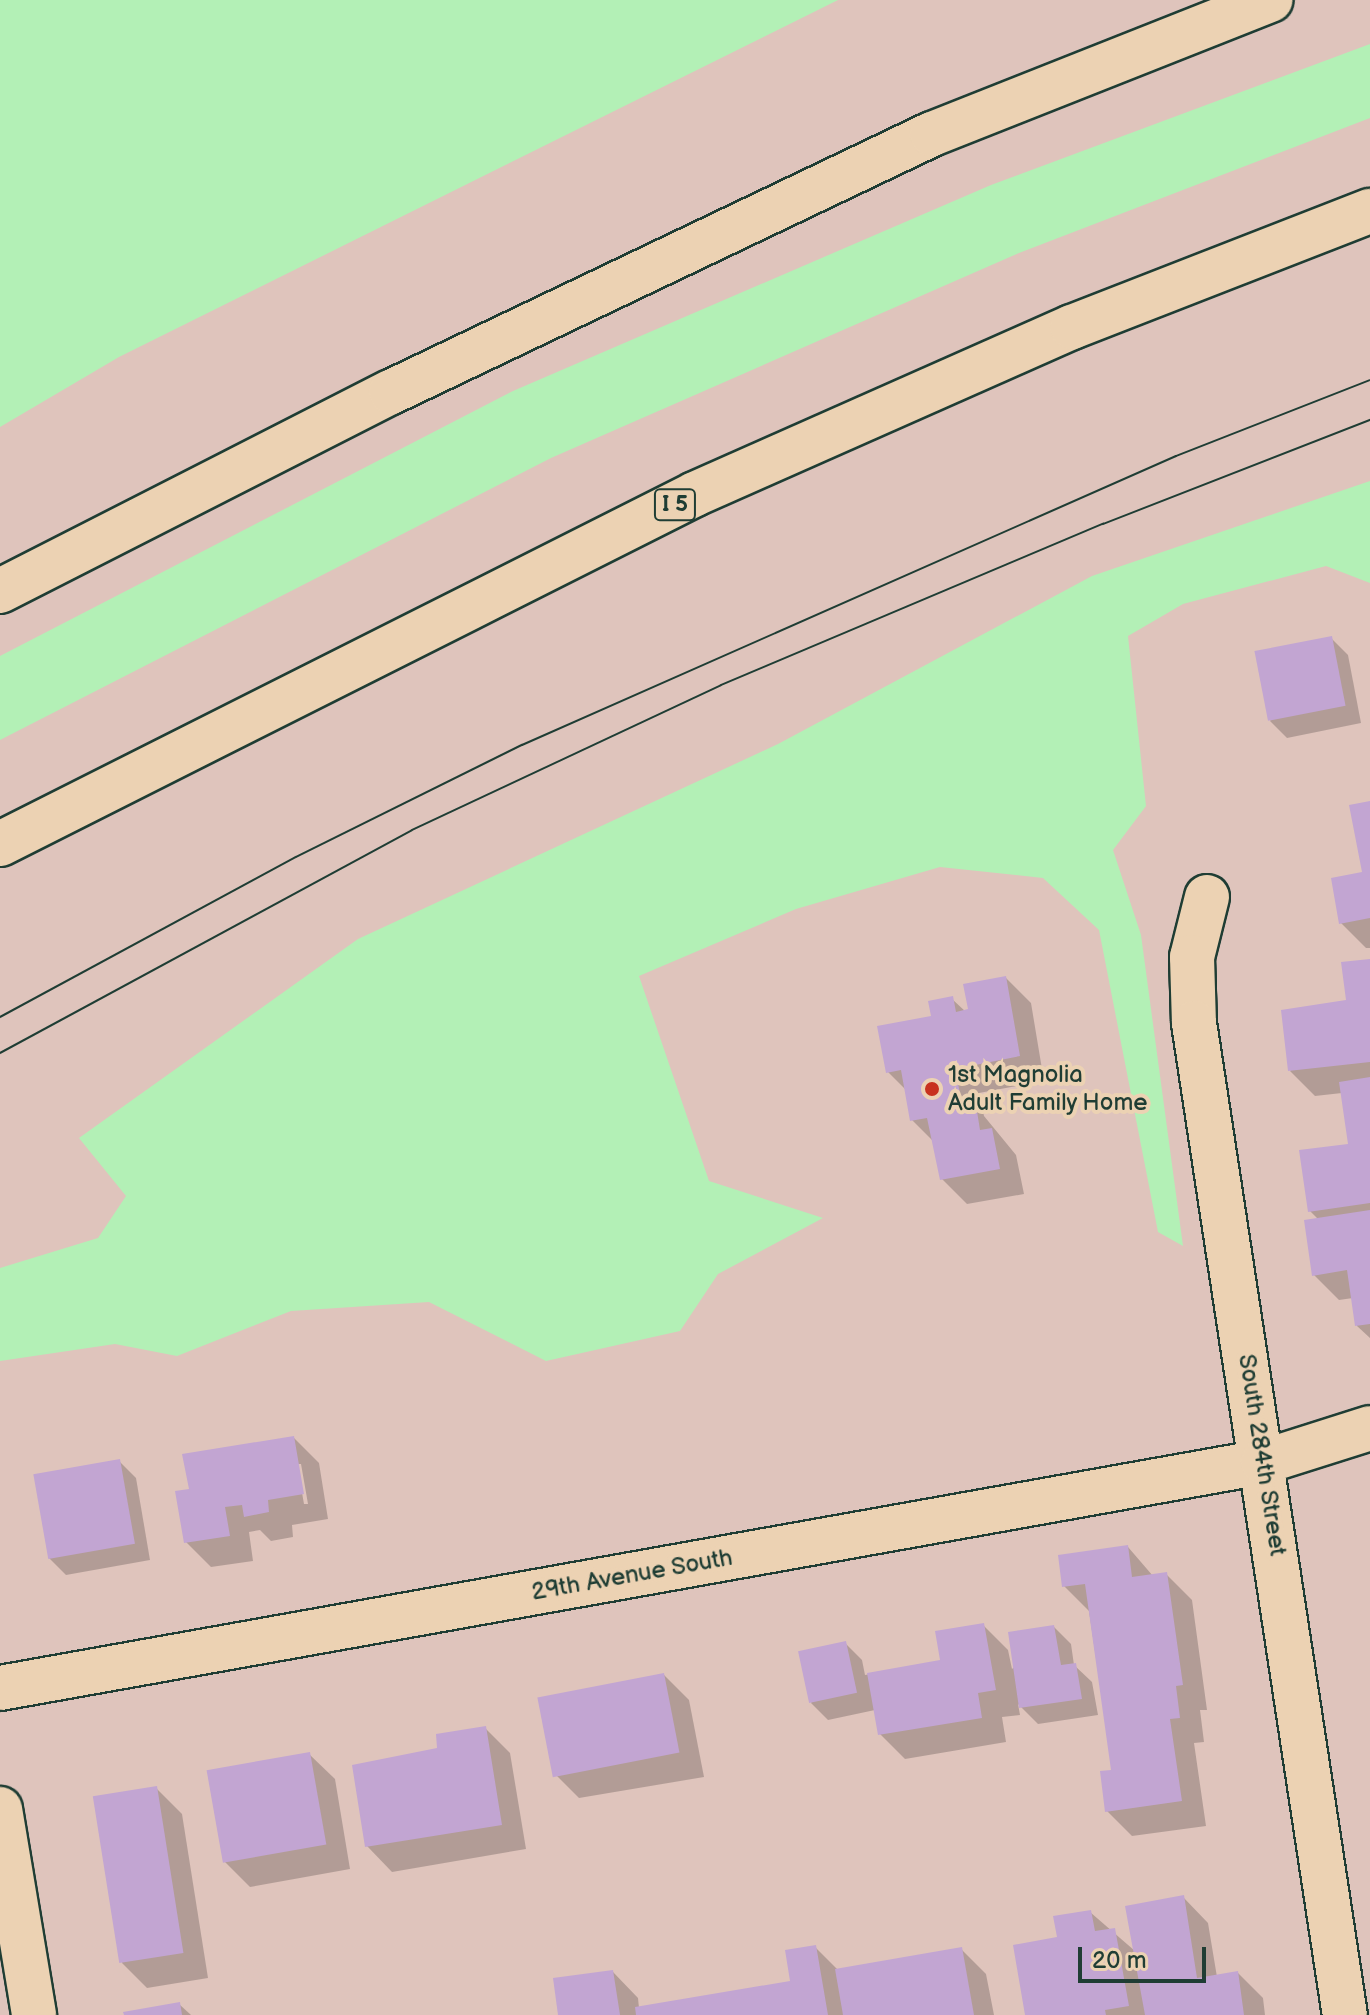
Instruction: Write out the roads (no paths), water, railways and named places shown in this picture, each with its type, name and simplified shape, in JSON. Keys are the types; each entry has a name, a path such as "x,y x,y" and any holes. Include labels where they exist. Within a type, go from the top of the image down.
{"main road":[{"path":"0,591 391,392 932,134 1270,0"},
{"name":"I 5","path":"0,844 695,494 1072,327 1370,211"},
{"name":"South 284th Street","path":"1207,897 1192,957 1194,1023 1345,2015"},
{"name":"29th Avenue South","path":"0,1688 1263,1462 1370,1428"},
{"path":"0,1809 34,2015"}],"tram line":[{"path":"0,1017 296,857 522,745 1176,456 1370,380"},
{"path":"0,1053 412,830 721,685 1103,524 1370,420"}],"place":[{"name":"1st Magnolia Adult Family Home","path":"932,1089"}]}
